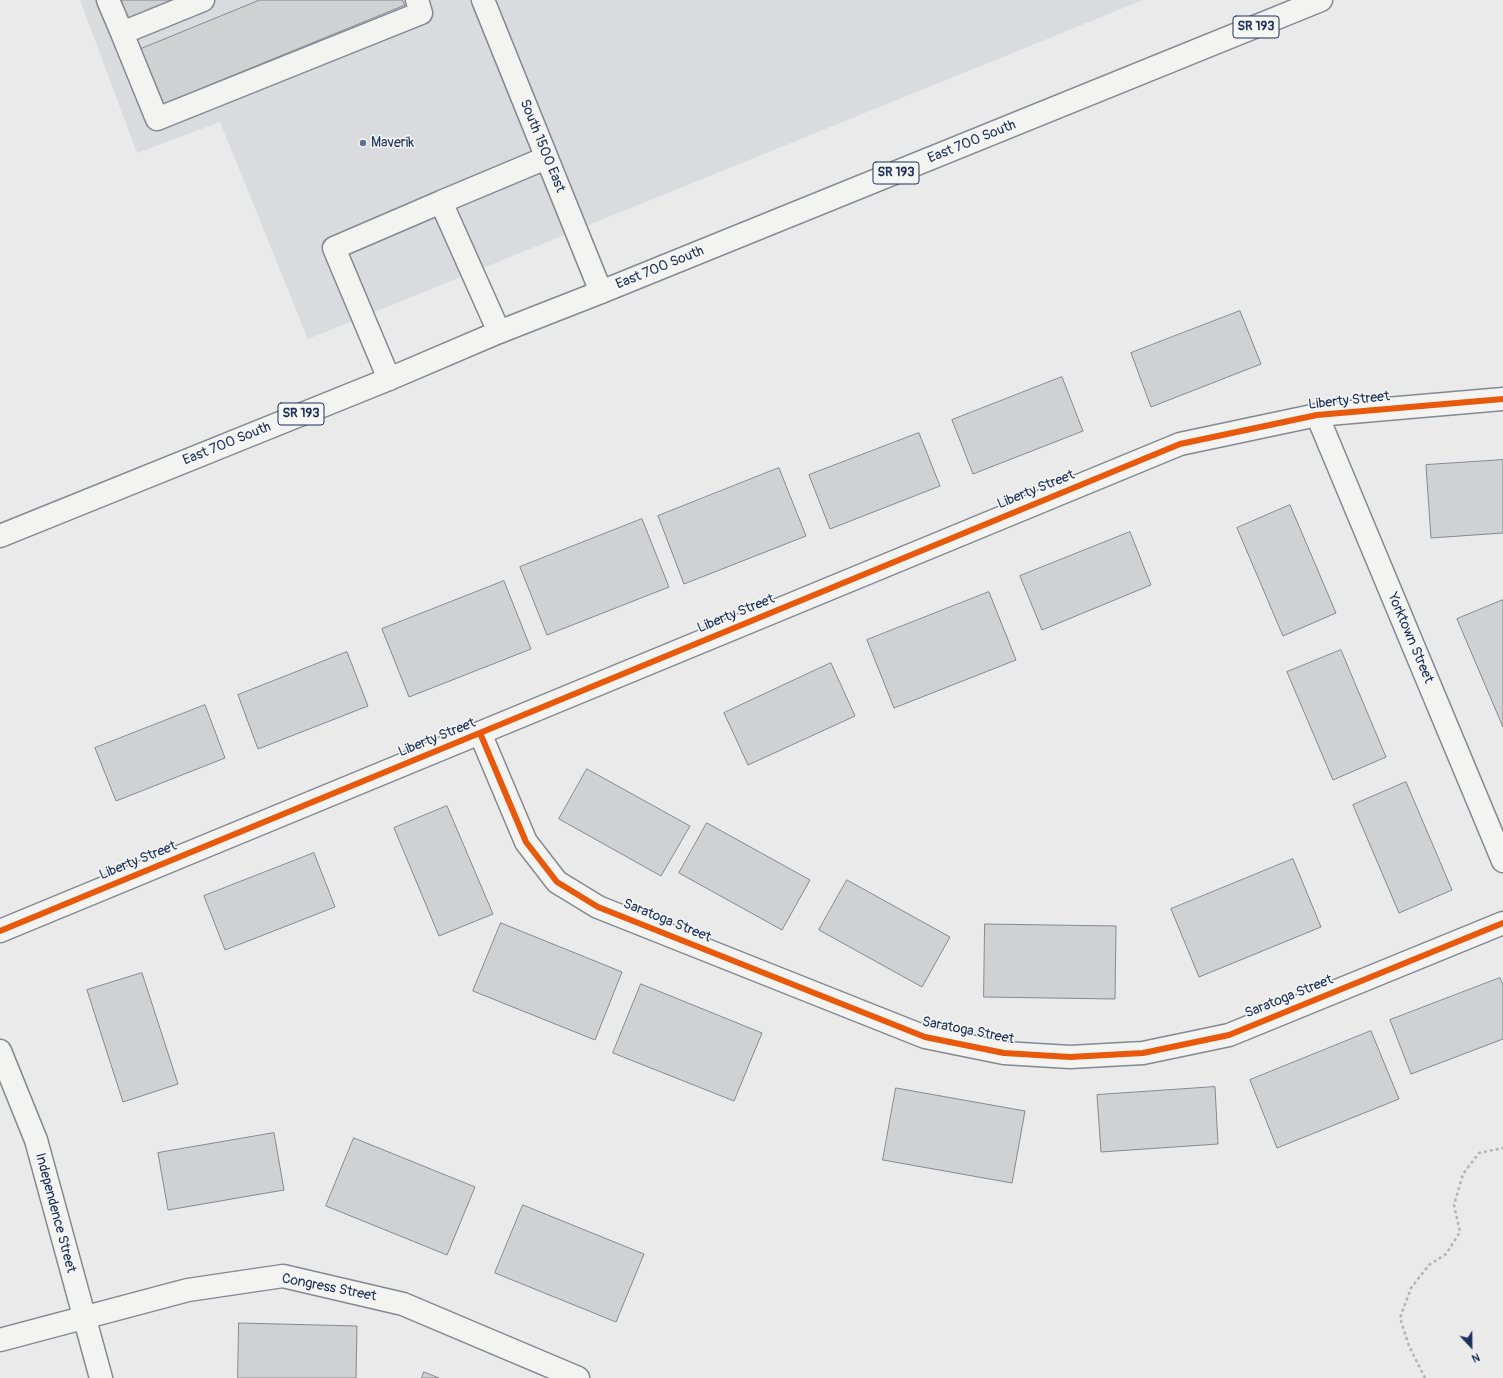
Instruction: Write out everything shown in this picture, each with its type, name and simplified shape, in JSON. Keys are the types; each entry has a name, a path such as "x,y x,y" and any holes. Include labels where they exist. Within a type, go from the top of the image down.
{"street":[{"path":"108,0 156,119 421,13 417,0"},
{"path":"122,33 203,0"},
{"name":"South 1500 East","path":"483,0 546,158 602,292"},
{"name":"East 700 South","path":"0,536 499,332 602,292 1321,0"},
{"path":"389,378 334,248 546,158"},
{"path":"441,202 499,332"},
{"name":"Liberty Street","path":"0,931 1180,444 1317,415 1503,399"},
{"name":"Yorktown Street","path":"1317,415 1503,861"},
{"name":"Saratoga Street","path":"480,733 526,842 556,882 598,907 925,1037 1004,1053 1070,1057 1143,1053 1229,1035 1503,923"},
{"name":"Independence Street","path":"0,1051 36,1140 101,1378"},
{"name":"Congress Street","path":"0,1340 188,1290 283,1276 403,1304 578,1378"}],"path":[{"path":"1426,1378 1409,1346 1400,1318 1411,1288 1429,1265 1446,1254 1460,1232 1454,1205 1463,1174 1479,1153 1503,1148"}],"shaded area":[{"path":"80,0 1143,0 308,339 220,122 137,153"}],"building":[{"path":"121,0 175,0 129,19"},
{"path":"260,0 402,0 405,5 163,104 141,49"},
{"path":"1240,311 1261,364 1151,407 1131,353"},
{"path":"1062,377 1083,431 973,474 952,420"},
{"path":"919,433 940,486 830,529 809,475"},
{"path":"1503,460 1503,533 1431,538 1426,465"},
{"path":"779,468 806,536 684,584 658,516"},
{"path":"1290,505 1336,613 1283,636 1237,528"},
{"path":"642,519 669,587 547,635 520,567"},
{"path":"1130,532 1151,585 1042,630 1020,576"},
{"path":"504,581 531,649 409,697 382,629"},
{"path":"989,592 1016,660 894,708 867,640"},
{"path":"1503,600 1503,727 1457,619"},
{"path":"1341,650 1386,757 1333,780 1287,672"},
{"path":"347,652 368,706 258,749 238,695"},
{"path":"831,663 855,716 748,765 724,713"},
{"path":"205,705 225,758 116,801 95,748"},
{"path":"587,769 690,826 661,876 559,819"},
{"path":"1406,782 1452,890 1399,913 1353,805"},
{"path":"447,806 493,914 439,936 394,828"},
{"path":"707,823 810,880 782,930 679,873"},
{"path":"314,853 335,907 225,950 204,896"},
{"path":"1293,859 1321,927 1199,977 1171,909"},
{"path":"847,880 950,937 922,987 819,930"},
{"path":"501,923 622,972 595,1040 473,991"},
{"path":"985,924 1116,926 1115,999 984,997"},
{"path":"142,973 178,1084 123,1102 87,990"},
{"path":"1500,978 1503,985 1503,1039 1411,1074 1390,1020"},
{"path":"641,984 762,1033 734,1101 613,1053"},
{"path":"1371,1031 1399,1099 1277,1148 1250,1080"},
{"path":"1215,1087 1218,1144 1101,1152 1097,1095"},
{"path":"896,1088 1025,1111 1012,1183 883,1160"},
{"path":"274,1133 284,1190 168,1210 158,1153"},
{"path":"354,1138 475,1187 447,1255 326,1206"},
{"path":"523,1205 644,1254 616,1322 495,1273"},
{"path":"239,1323 357,1326 356,1378 238,1378"},
{"path":"424,1372 439,1378 422,1378"}],"cycle path":[{"path":"0,931 1180,444 1317,415 1503,399"},
{"path":"480,733 526,842 557,882 598,907 925,1037 1004,1053 1070,1057 1143,1053 1229,1035 1503,923"}],"place":[{"name":"Maverik","path":"363,143"}]}
